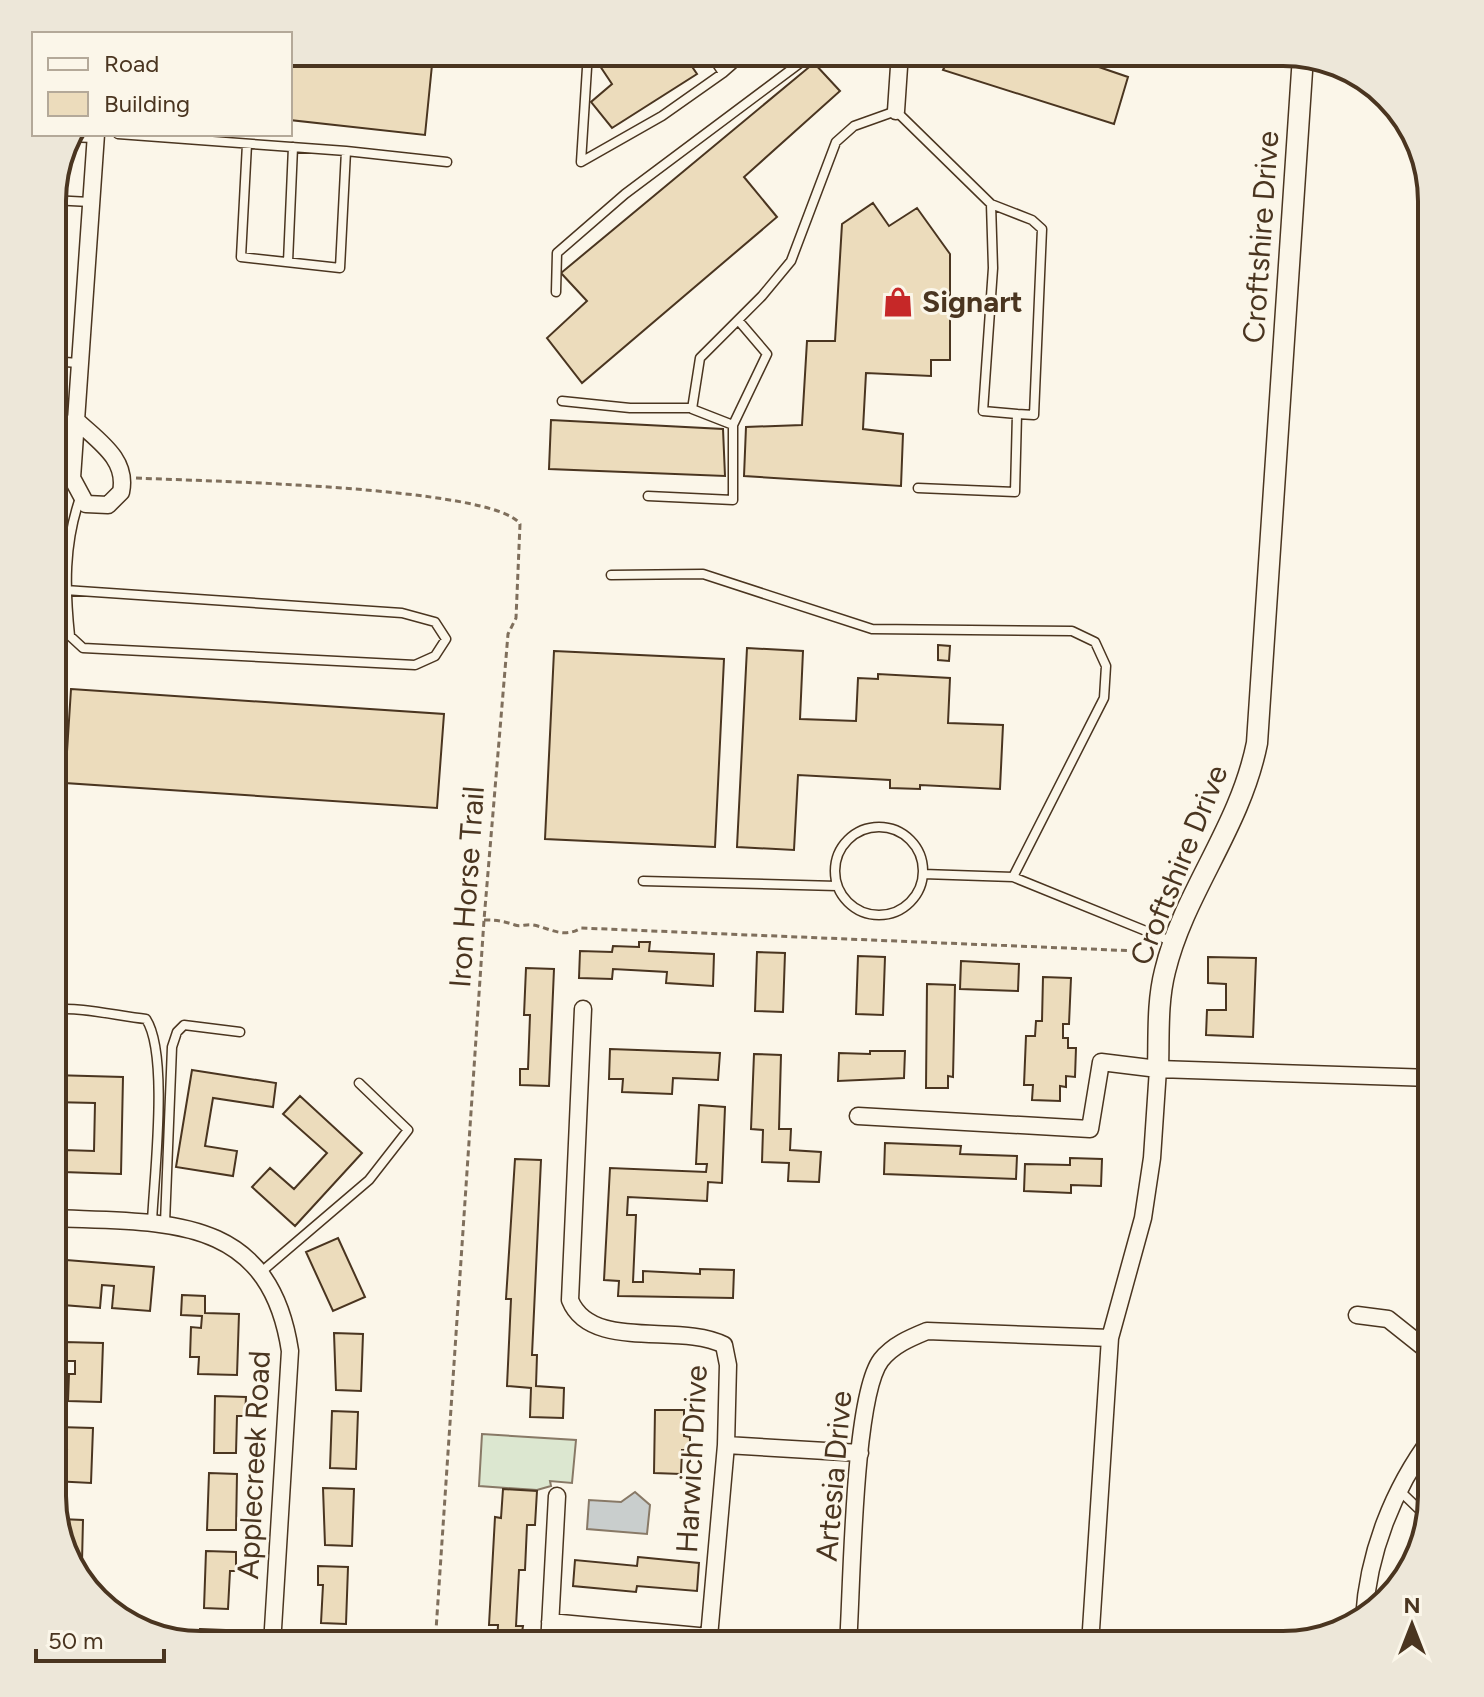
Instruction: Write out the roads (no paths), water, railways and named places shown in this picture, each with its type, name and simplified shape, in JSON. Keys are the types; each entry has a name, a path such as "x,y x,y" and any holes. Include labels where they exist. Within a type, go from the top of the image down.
{"street":[{"path":"896,111 899,66"},
{"name":"Croftshire Drive","path":"1091,1631 1110,1338 1143,1218 1152,1158 1160,998 1174,942 1244,796 1257,743 1302,68"},
{"path":"76,420 116,458 124,477 121,492 108,505 97,507 80,498 72,478 95,136"},
{"name":"Harwich Drive","path":"583,1009 570,1300 575,1313 604,1330 705,1335 724,1345 728,1365 726,1445 710,1631"},
{"path":"858,1116 1090,1129 1101,1062 1158,1069 1418,1078"},
{"name":"Applecreek Road","path":"66,1219 158,1223 195,1229 225,1243 260,1273 272,1290 287,1329 290,1351 273,1631"},
{"path":"1357,1315 1388,1319 1418,1343"},
{"name":"Artesia Drive","path":"849,1631 860,1453 870,1381 880,1362 909,1338 944,1330 1110,1338"},
{"path":"726,1445 860,1453"},
{"path":"1366,1602 1373,1553 1400,1491 1418,1461"},
{"path":"550,1631 557,1496"},
{"name":"Harwich Drive","path":"550,1622 645,1631"}],"lane":[{"path":"587,66 581,162 662,116 731,66"},
{"path":"718,66 723,73"},
{"path":"556,292 557,253 625,194 796,66"},
{"path":"692,408 700,358 791,261 836,142 854,126 896,111 991,204 1032,220 1042,229 1034,415 983,411 993,268 991,204"},
{"path":"144,136 447,162"},
{"path":"247,144 241,257 340,268 346,151"},
{"path":"288,262 293,147"},
{"path":"66,201 90,202"},
{"path":"648,496 733,500 733,425 767,354 738,320"},
{"path":"66,362 78,363"},
{"path":"562,401 630,408 692,408 733,425"},
{"path":"918,488 1015,492 1017,414"},
{"path":"66,420 76,420"},
{"path":"66,482 72,478"},
{"path":"66,571 68,532 80,498"},
{"path":"611,575 703,574 872,629 1072,631 1095,642 1106,666 1104,698 1013,877"},
{"path":"66,590 402,613 435,622 446,639 435,656 415,665 83,648 70,636 66,599"},
{"path":"880,827 894,830 916,847 923,874 911,902 885,916 855,909 837,886 834,872 843,845 866,829 880,827"},
{"path":"923,874 1013,877 1174,942"},
{"path":"643,881 837,886"},
{"path":"66,1008 85,1013 146,1019 155,1032 158,1068 158,1223"},
{"path":"158,1223 172,1047 177,1032 184,1025 240,1032"},
{"path":"260,1273 369,1180 408,1130 359,1083"},
{"path":"1400,1491 1417,1508"}],"place":[{"name":"Signart","path":"898,302"}]}
